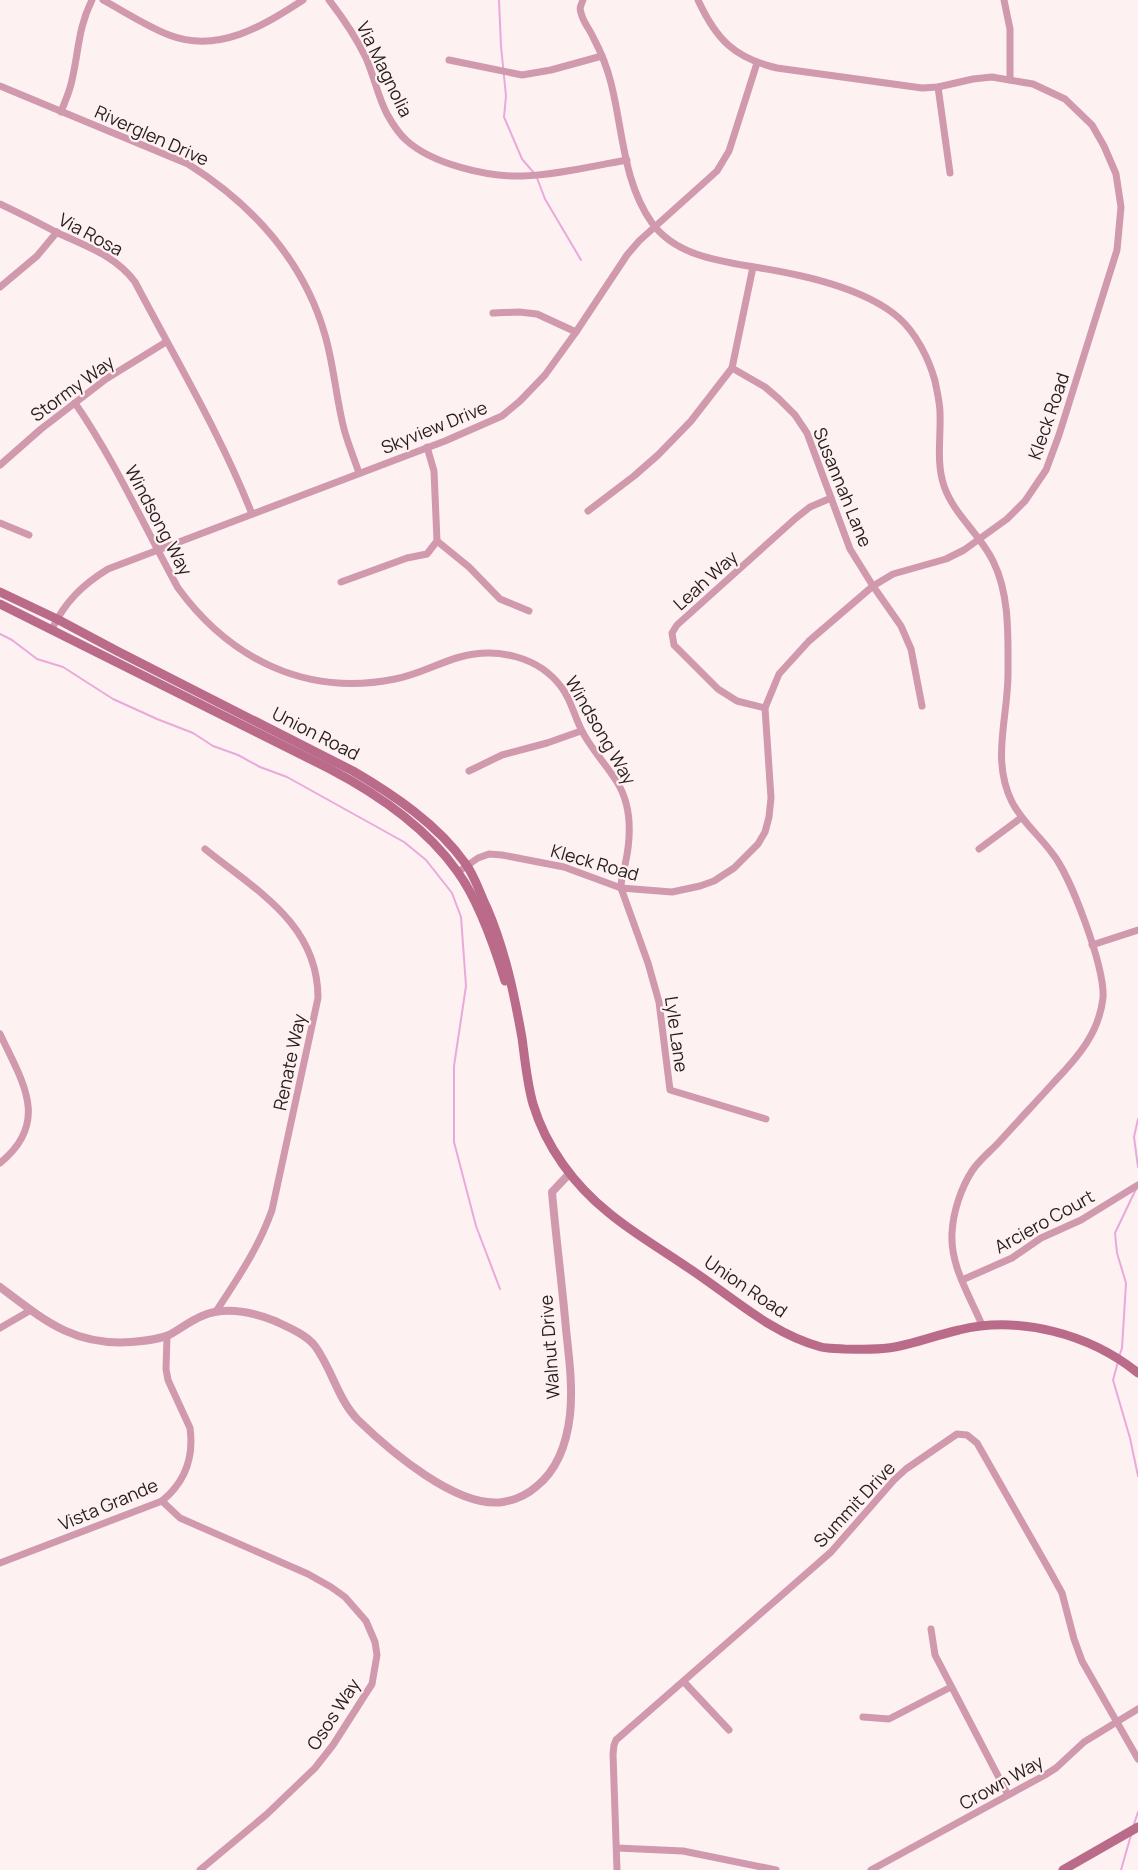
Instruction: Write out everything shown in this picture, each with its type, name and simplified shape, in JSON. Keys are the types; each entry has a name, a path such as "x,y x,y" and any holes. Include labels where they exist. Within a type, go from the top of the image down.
{"main road":[{"name":"Union Road","path":"0,592 353,771 374,783 450,843 468,865 507,963 534,1105 543,1128 569,1174 592,1199 632,1231 767,1323 789,1335 823,1348 864,1350 891,1348 982,1325 1039,1328 1068,1336 1100,1349 1125,1362 1138,1373"},
{"name":"Union Road","path":"0,604 356,783 422,830 442,851 465,883 490,936 514,1002"},
{"path":"1063,1870 1138,1827"}],"street":[{"path":"61,112 71,83 83,20 93,0"},
{"path":"103,0 153,28 189,40 206,41 222,40 255,28 303,0"},
{"name":"Via Magnolia","path":"329,0 366,58 386,111 396,128 406,140 422,151 464,168 520,176 569,171 627,160"},
{"path":"583,0 580,9 583,19 602,56 611,83 632,185 640,205 655,227 690,251 710,259 796,274 836,285 872,301 899,318 919,343 934,376 940,409 939,462 944,486 955,507 993,561 1003,587 1008,678 1000,750 1002,777 1021,818 1053,853 1066,875 1099,966 1103,996 1095,1031 1078,1057 972,1170 957,1204 952,1235 956,1263 982,1325"},
{"name":"Kleck Road","path":"458,872 489,854 502,855 564,867 621,888 672,892 700,886 734,868 758,844 765,832 771,798 765,708 778,674 809,641 873,586 893,574 946,559 964,550 980,540 1025,501 1046,470 1059,435 1117,250 1121,207 1116,174 1092,125 1065,99 1033,84 992,77 938,87 909,87 757,63 735,52 718,34 698,0"},
{"path":"1004,0 1010,29 1010,80"},
{"path":"449,60 522,75 551,70 602,56"},
{"name":"Skyview Drive","path":"52,629 80,588 108,569 471,431 502,416 545,375 627,255 717,171 729,151 757,63"},
{"name":"Riverglen Drive","path":"0,86 188,164 231,194 270,233 296,269 318,313 335,374 344,429 359,473"},
{"path":"938,87 950,173"},
{"name":"Via Rosa","path":"0,204 106,255 128,272 237,478 252,514"},
{"path":"0,288 37,256 57,232"},
{"path":"588,512 658,455 691,421 732,368 753,267"},
{"path":"493,314 519,312 537,314 576,332"},
{"name":"Stormy Way","path":"0,465 41,429 106,379 166,342"},
{"name":"Susannah Lane","path":"732,368 765,387 795,415 807,433 850,549 901,626 911,649 922,706"},
{"name":"Windsong Way","path":"75,403 93,429 178,588 207,624 252,658 280,670 320,681 347,683 397,679 458,657 493,652 528,661 550,675 563,688 581,730 618,783 626,802 629,817 629,844 621,876 621,888"},
{"path":"341,582 407,558 427,554 437,541 434,471 427,447"},
{"name":"Leah Way","path":"765,708 737,701 718,689 674,645 672,633 677,625 796,518 810,507 831,498"},
{"path":"0,523 29,535"},
{"path":"437,541 469,567 500,599 529,612"},
{"path":"469,771 502,755 547,743 581,730"},
{"path":"979,849 1021,818"},
{"name":"Renate Way","path":"205,849 281,910 303,939 314,964 318,981 318,999 272,1210 248,1262 217,1310"},
{"name":"Lyle Lane","path":"621,888 648,963 659,1002 670,1090 766,1119"},
{"path":"1092,945 1138,930"},
{"path":"0,1034 24,1086 29,1118 25,1132 16,1147 0,1163"},
{"name":"Walnut Drive","path":"217,1310 237,1311 274,1321 306,1337 315,1345 355,1417 401,1458 438,1482 472,1499 504,1502 518,1498 532,1490 550,1473 560,1455 570,1415 571,1382 552,1192 569,1174"},
{"name":"Arciero Court","path":"962,1280 1012,1257 1041,1238 1081,1220 1138,1185"},
{"path":"0,1287 60,1329 100,1342 144,1341 167,1336 201,1316 217,1310"},
{"path":"0,1328 31,1310"},
{"name":"Vista Grande","path":"0,1563 162,1501 175,1488 186,1471 191,1447 190,1428 168,1380 167,1336"},
{"name":"Summit Drive","path":"617,1870 614,1744 616,1740 831,1552 894,1480 946,1440 962,1434 971,1437 977,1443 1062,1593 1082,1662 1138,1759"},
{"name":"Osos Way","path":"162,1501 180,1518 297,1569 331,1587 345,1598 366,1621 375,1642 377,1655 372,1684 333,1745 315,1768 267,1814 200,1870"},
{"path":"931,1629 935,1655 1008,1795"},
{"path":"684,1682 729,1730"},
{"path":"863,1717 889,1719 951,1688"},
{"name":"Crown Way","path":"871,1870 1056,1768 1084,1742 1138,1709"},
{"path":"617,1848 683,1851 776,1870"}],"waterway":[{"path":"499,0 506,96 504,117 522,159 534,173"},
{"path":"537,178 545,199 581,260"},
{"path":"0,634 37,659 63,667 113,699 193,733 213,746 287,777 404,842 426,860 452,893 461,917 466,986 454,1066 454,1142 476,1226 500,1289"},
{"path":"1138,1119 1134,1137 1138,1167"},
{"path":"1119,1357 1122,1348 1126,1283 1117,1253 1115,1233 1136,1189"},
{"path":"1118,1362 1113,1380 1130,1438 1138,1476"},
{"path":"1133,1827 1138,1812"},
{"path":"1121,1870 1131,1835"}]}
